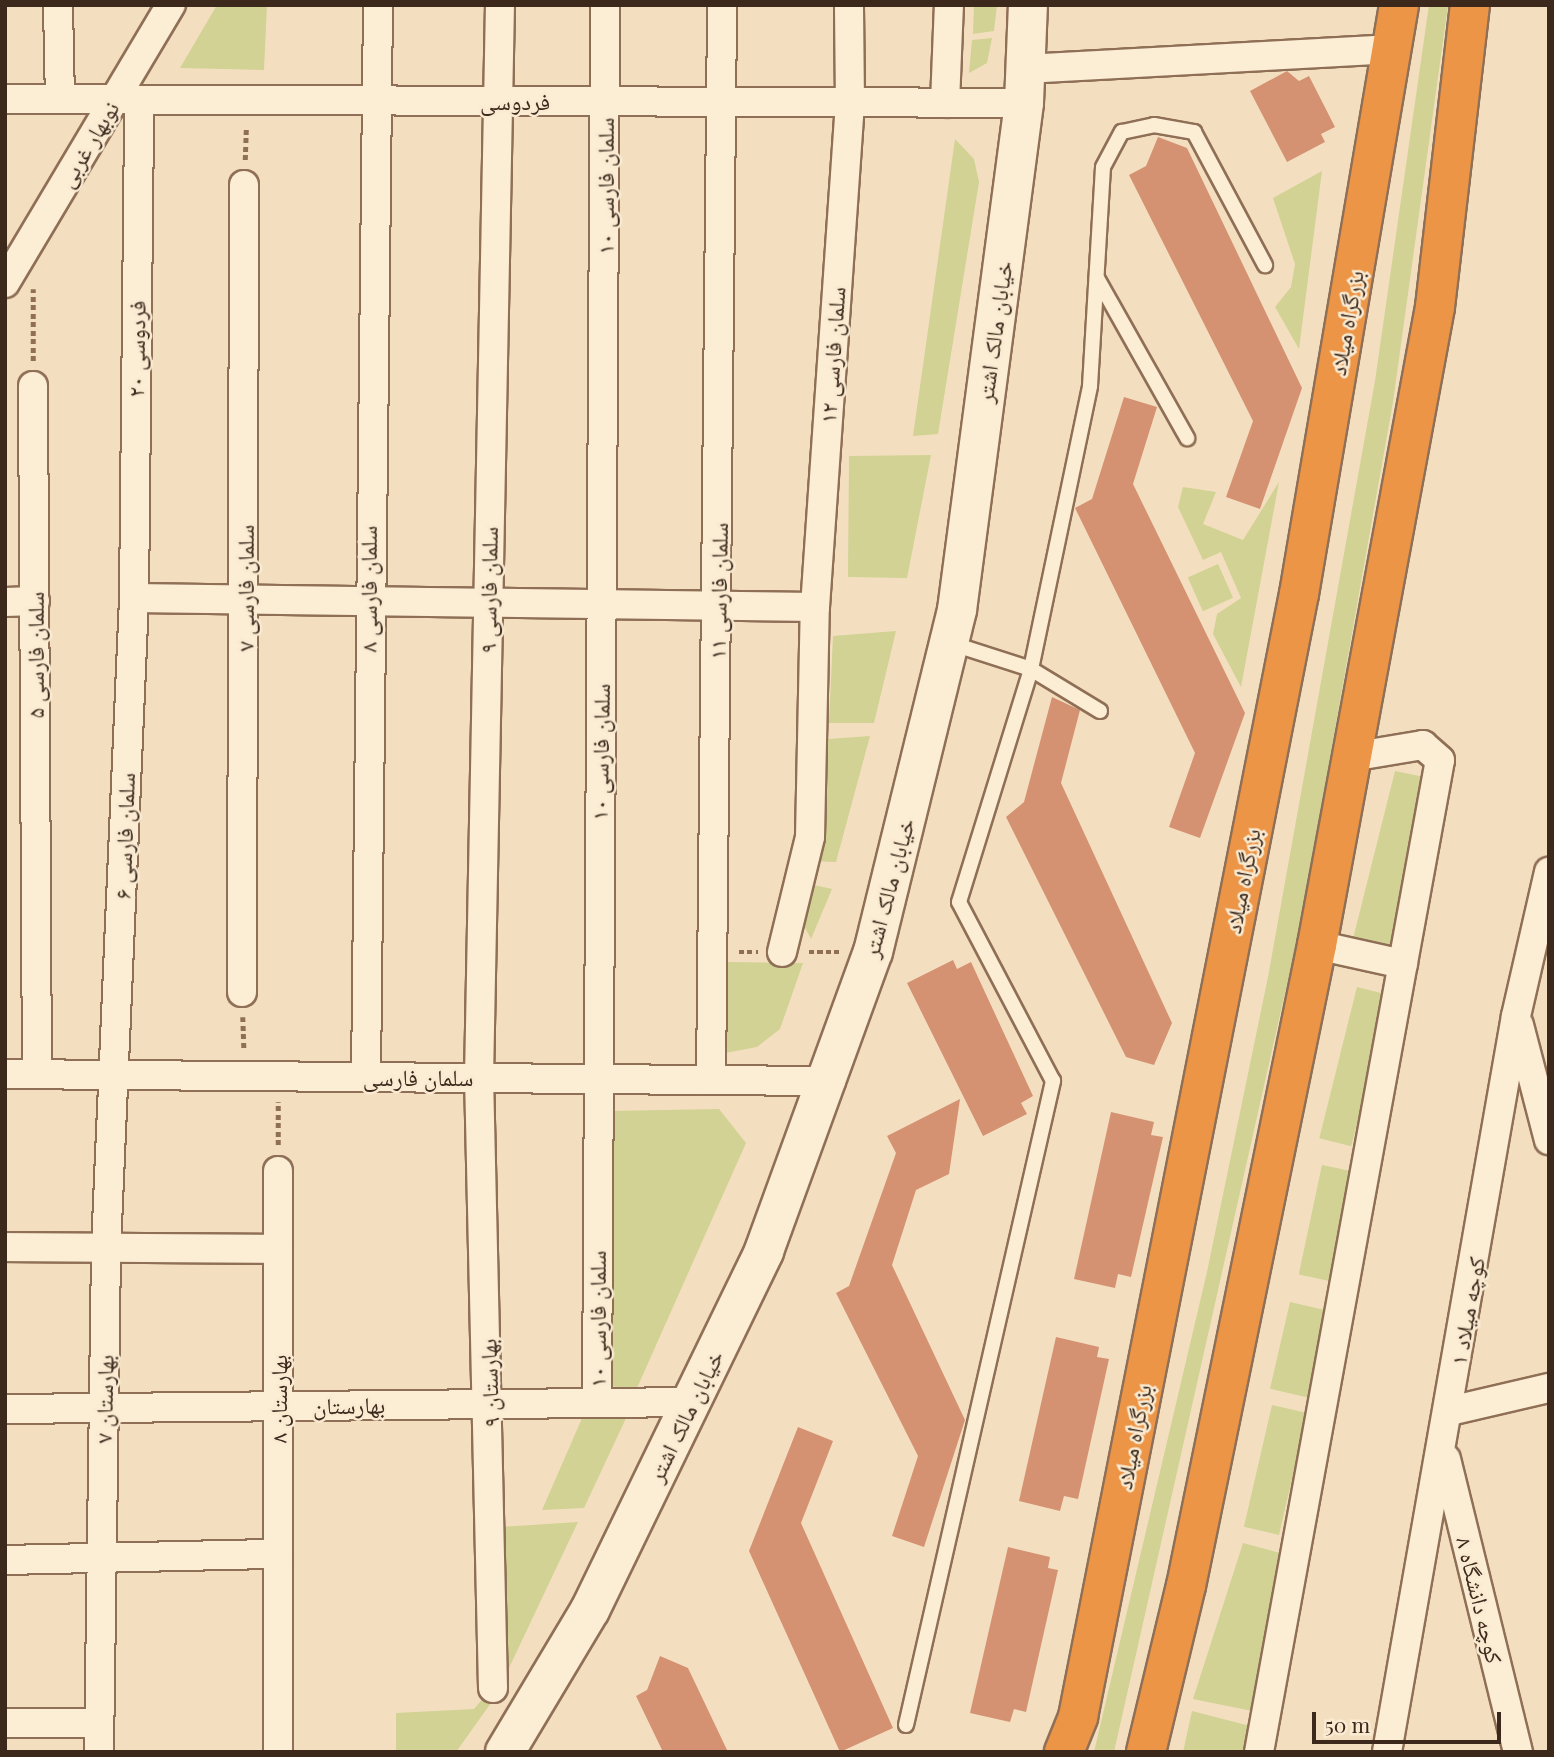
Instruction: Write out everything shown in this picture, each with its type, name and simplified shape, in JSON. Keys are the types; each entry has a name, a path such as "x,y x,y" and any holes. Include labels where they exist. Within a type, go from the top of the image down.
{"highway":[{"name":"بزرگراه میلاد","path":"1064,1752 1081,1703 1299,594 1399,5"},
{"path":"1146,1752 1186,1586 1317,945 1434,307 1470,5"}],"main road":[{"name":"خیابان مالک اشتر","path":"505,1752 534,1708 692,1402 764,1251 831,1081 879,929 949,643 1025,86 1028,5"},
{"name":"خیابان مالک اشتر","path":"526,1752 534,1708"}],"street":[{"path":"58,5 60,99"},
{"name":"نوبهار غربی","path":"5,283 33,236 127,100 171,5"},
{"name":"سلمان فارسی ۸","path":"366,1077 367,601 373,101 378,5"},
{"name":"سلمان فارسی ۹","path":"479,1078 500,5"},
{"name":"سلمان فارسی ۱۰","path":"597,1403 605,5"},
{"name":"سلمان فارسی ۱۱","path":"711,1080 724,103 722,5"},
{"name":"سلمان فارسی ۱۲","path":"782,952 810,836 815,607 850,103 849,5"},
{"path":"945,103 949,5"},
{"name":"فردوسی","path":"5,99 945,103 1025,86 1393,49"},
{"name":"فردوسی ۲۰","path":"127,100 134,598"},
{"name":"سلمان فارسی ۷","path":"242,992 246,600 244,185"},
{"name":"سلمان فارسی ۵","path":"33,386 37,1074"},
{"path":"134,598 815,607"},
{"name":"سلمان فارسی ۶","path":"115,1075 134,598"},
{"path":"5,602 35,601"},
{"path":"1259,1752 1440,760 1423,745 1351,757"},
{"name":"کوچه میلاد ۱","path":"1387,1752 1450,1412 1516,1016 1538,958 1549,872"},
{"path":"1317,945 1403,964"},
{"path":"1516,1016 1549,1140"},
{"name":"سلمان فارسی","path":"5,1074 831,1081"},
{"name":"بهارستان ۷","path":"99,1752 106,1248 115,1075"},
{"name":"بهارستان ۹","path":"479,1078 490,1404 494,1688"},
{"name":"بهارستان ۸","path":"278,1171 278,1752"},
{"path":"5,1247 278,1249"},
{"path":"1450,1412 1549,1388"},
{"name":"بهارستان","path":"5,1409 692,1402"},
{"name":"کوچه دانشگاه ۸","path":"1443,1447 1518,1752"},
{"path":"5,1560 100,1562 278,1554"},
{"path":"5,1723 99,1723"}],"lane":[{"path":"906,1724 1053,1081 960,902 1031,669 1090,386 1103,167 1122,132 1154,125 1194,132 1265,265"},
{"path":"1096,277 1187,438"},
{"path":"949,643 1031,669 1100,710"}],"path":[{"path":"244,185 247,100"},
{"path":"33,236 33,386"},
{"path":"242,992 245,1076"},
{"path":"278,1171 279,1076"}],"green space":[{"path":"217,5 267,5 264,70 180,68"},
{"path":"974,5 997,5 994,31 973,34"},
{"path":"1429,5 1448,5 1393,402 1300,926 1114,1752 1094,1752 1207,1272 1268,977 1375,381"},
{"path":"992,38 987,63 969,73 972,40"},
{"path":"955,139 974,159 979,182 938,434 913,436"},
{"path":"1322,171 1299,349 1275,307 1291,287 1295,264 1273,198"},
{"path":"931,455 907,578 848,577 849,456"},
{"path":"1279,482 1241,687 1213,634 1217,614 1241,598 1221,552 1203,560 1178,507 1183,487 1216,492 1203,524 1243,540"},
{"path":"1218,564 1233,598 1203,611 1188,577"},
{"path":"896,631 874,723 829,723 833,636"},
{"path":"870,736 836,862 812,861 827,805 828,739"},
{"path":"1395,771 1429,778 1394,951 1353,939"},
{"path":"805,883 832,889 811,939 802,922"},
{"path":"728,962 803,963 780,1029 757,1047 725,1053"},
{"path":"1357,987 1389,995 1351,1146 1319,1138"},
{"path":"719,1109 746,1143 637,1388 604,1386 610,1111"},
{"path":"1322,1165 1355,1172 1332,1282 1299,1275"},
{"path":"1290,1302 1329,1311 1309,1398 1270,1389"},
{"path":"1272,1405 1307,1413 1279,1535 1244,1527"},
{"path":"628,1414 584,1508 542,1510 583,1416"},
{"path":"578,1522 498,1691 500,1527"},
{"path":"1243,1543 1284,1554 1252,1711 1193,1699"},
{"path":"485,1696 491,1703 456,1752 396,1752 396,1713 474,1709"},
{"path":"1192,1711 1250,1726 1246,1752 1183,1752"}],"building":[{"path":"1287,71 1299,81 1309,76 1335,127 1321,134 1325,142 1287,162 1250,91"},
{"path":"1158,137 1187,148 1302,388 1260,509 1226,497 1253,421 1129,175 1146,166"},
{"path":"1124,397 1157,407 1133,484 1245,713 1200,838 1169,827 1195,753 1075,508 1092,499"},
{"path":"1052,697 1080,710 1061,783 1172,1023 1154,1065 1126,1057 1006,817 1024,802"},
{"path":"953,960 957,969 971,962 1033,1096 1021,1103 1027,1114 983,1136 907,983"},
{"path":"960,1099 949,1174 916,1190 892,1265 965,1420 924,1547 892,1536 918,1456 836,1293 849,1286 896,1153 887,1136"},
{"path":"1111,1112 1154,1122 1151,1135 1163,1137 1131,1277 1118,1274 1115,1288 1074,1279"},
{"path":"1056,1337 1099,1347 1097,1357 1109,1359 1078,1499 1064,1496 1060,1511 1019,1501"},
{"path":"798,1427 833,1441 801,1523 893,1728 840,1752 749,1551"},
{"path":"1008,1547 1050,1557 1048,1568 1058,1570 1026,1712 1014,1709 1010,1722 970,1713"},
{"path":"660,1656 688,1668 728,1752 663,1752 636,1696 647,1690"}]}
